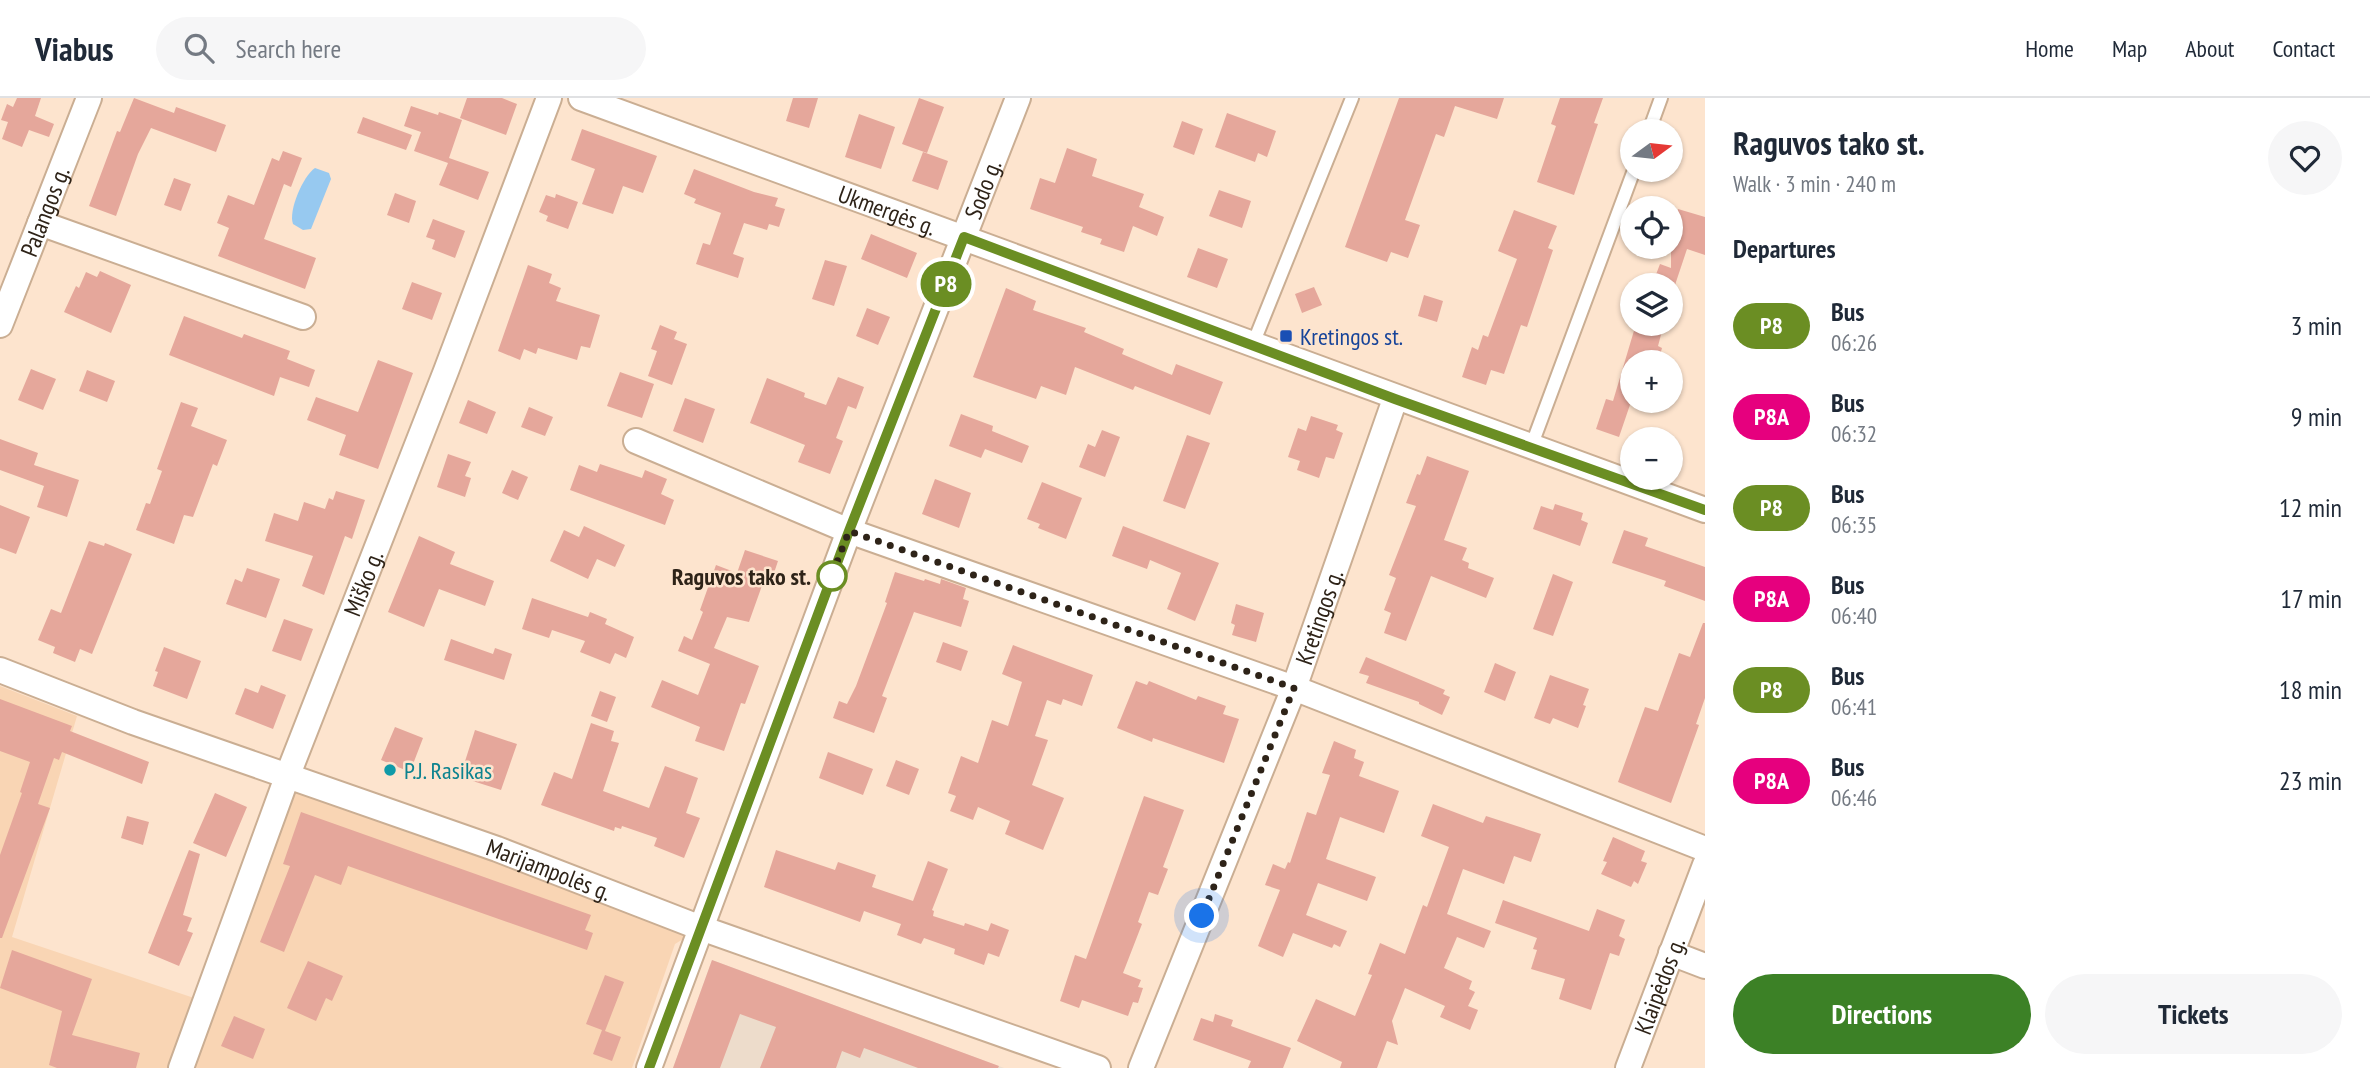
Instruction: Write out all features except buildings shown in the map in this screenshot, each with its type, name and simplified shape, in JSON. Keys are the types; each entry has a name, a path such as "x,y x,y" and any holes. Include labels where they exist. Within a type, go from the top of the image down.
{"street":[{"name":"Palangos g.","path":"0,325 89,98"},
{"name":"Miško g.","path":"181,1068 287,777 446,371 549,98"},
{"name":"Ukmergės g.","path":"580,98 964,237 1395,399 1705,510"},
{"name":"Sodo g.","path":"649,1068 849,531 1018,98"},
{"path":"40,223 303,317"},
{"name":"Kretingos g.","path":"1141,1068 1294,688 1395,399"},
{"path":"636,440 849,531 1294,688 1705,849"},
{"name":"Marijampolės g.","path":"0,670 133,722 496,849 701,928 1098,1068"},
{"name":"Klaipėdos g.","path":"1628,1068 1705,865"},
{"path":"1671,953 1705,966"}],"lane":[{"path":"1253,344 1352,98"},
{"path":"1653,119 1661,98"},
{"path":"1531,447 1630,182"}],"shaded area":[{"path":"0,686 77,716 12,937 194,998 168,1068 0,1068"},
{"path":"287,777 701,928 675,944 632,1068 182,1068"},
{"path":"712,960 1004,1068 673,1068"}],"water":[{"path":"315,168 329,173 331,179 311,229 303,230 293,224 293,211 301,186"}],"bus line":[{"name":"P8","path":"649,1068 849,531 964,237 1395,399 1705,510"}],"place":[{"name":"Kretingos st.","path":"1286,336"},
{"name":"Raguvos tako st.","path":"832,576"},
{"name":"P.J. Rasikas","path":"390,770"}],"route":[{"path":"832,576 830,580 849,531 1294,688 1202,916"}]}
